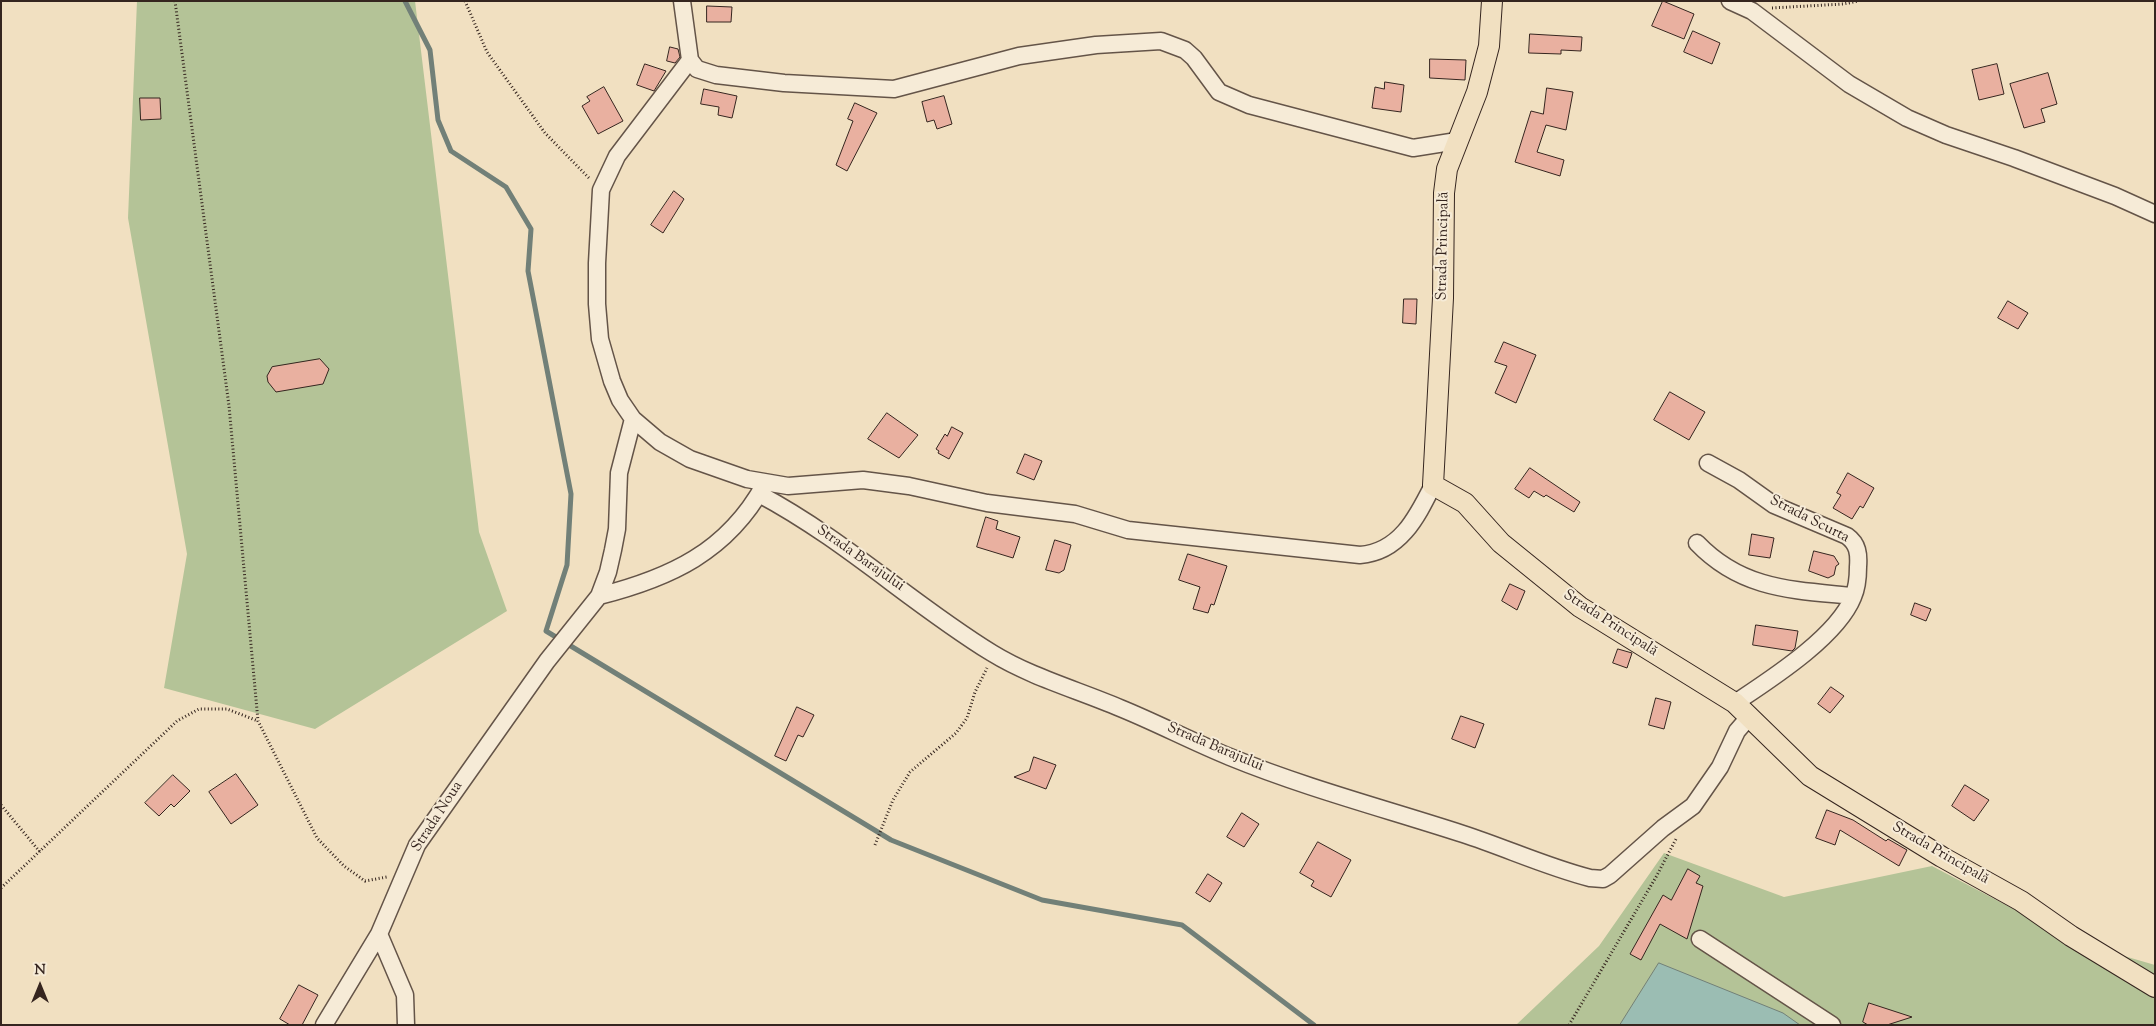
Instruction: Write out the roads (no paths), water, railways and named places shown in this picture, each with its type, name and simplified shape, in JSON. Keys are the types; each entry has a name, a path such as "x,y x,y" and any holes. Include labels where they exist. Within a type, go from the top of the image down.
{"main road":[{"name":"Strada Principală","path":"1492,1 1489,46 1477,92 1447,170 1444,193 1443,298 1434,485 1465,503 1501,542 1580,607 1735,703 1810,776 1942,857 2022,901 2072,936 2155,987"}],"street":[{"path":"682,1 690,60 697,70 716,75 784,83 894,89 1019,56 1096,45 1160,41 1185,50 1194,58 1219,92 1249,105 1413,148 1457,141"},
{"path":"1730,1 1752,11 1849,84 1907,118 1946,135 2097,189 2155,214"},
{"path":"690,60 617,156 601,190 597,263 600,339 612,381 620,400 633,419 660,442 690,459 762,487 862,480 909,486 988,503 1074,514 1128,530 1360,555 1378,552 1402,537 1434,485"},
{"path":"596,601 613,550 619,473 633,419"},
{"name":"Strada Scurta","path":"1708,463 1774,504 1853,540 1858,552 1854,596 1843,615 1806,652 1735,703"},
{"path":"596,601 670,573 707,552 732,530 762,487"},
{"name":"Strada Barajului","path":"762,487 799,517 872,566 933,613 994,654 1068,689 1119,707 1231,758 1590,878 1603,879 1610,875 1663,828 1693,806 1720,767 1737,731 1750,716"},
{"path":"1697,543 1713,560 1729,570 1758,582 1784,588 1854,596"},
{"name":"Strada Noua","path":"324,1025 379,934 417,845 558,648 596,601"},
{"path":"379,934 404,995 406,1025"},
{"path":"1700,939 1832,1025"}],"water":[{"path":"1659,963 1783,1013 1800,1025 1620,1025"}],"waterway":[{"path":"405,1 430,50 438,120 451,151 506,187 531,229 528,271 571,494 567,565 546,631 891,840 1042,900 1182,925 1314,1025"}]}
